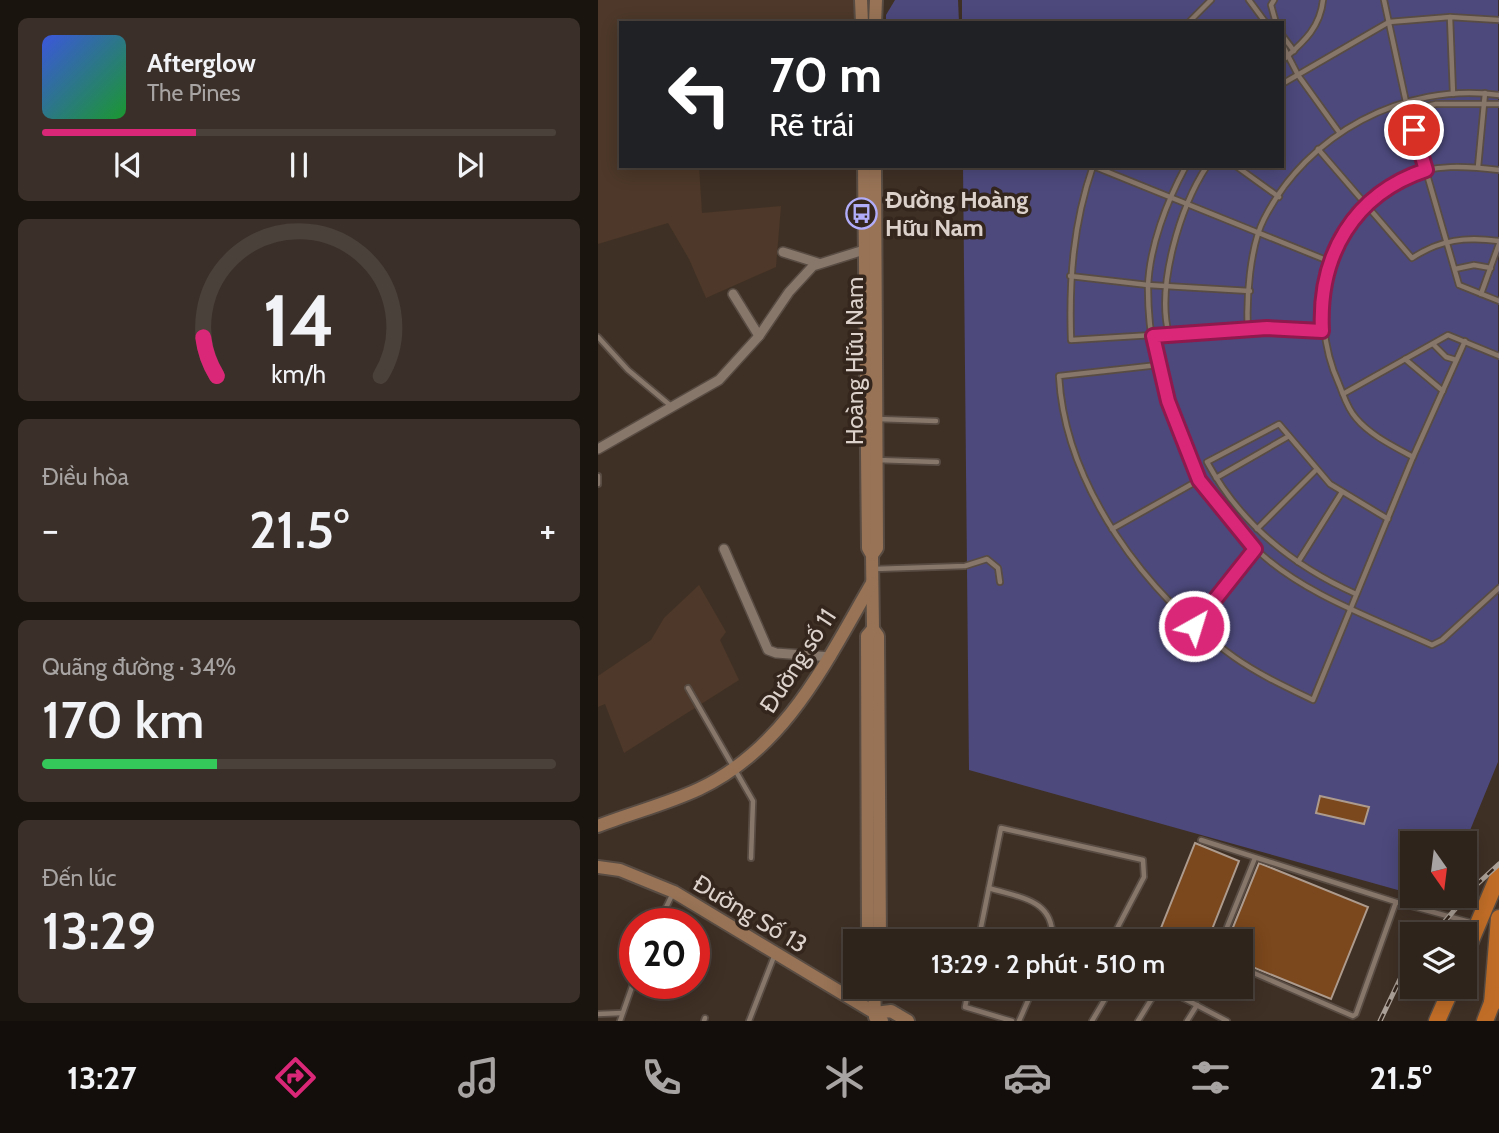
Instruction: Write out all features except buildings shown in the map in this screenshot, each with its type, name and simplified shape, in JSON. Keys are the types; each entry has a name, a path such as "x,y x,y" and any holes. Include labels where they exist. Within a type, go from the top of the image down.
{"highway":[{"path":"1478,924 1499,874"},
{"path":"1492,1004 1499,918"},
{"path":"1485,1021 1499,986"},
{"path":"1441,1016 1447,999"}],"main road":[{"path":"861,0 862,21"},
{"path":"875,21 876,0"},
{"name":"Hoàng Hữu Nam","path":"864,168 877,419 877,548 872,555"},
{"name":"Hoàng Hữu Nam","path":"875,168 870,250 868,548 872,555 873,629 878,636 880,929"},
{"name":"Đường số 11","path":"598,826 700,789 769,741 811,688 831,657 872,575"},
{"path":"848,625 861,623 873,629"},
{"name":"Hoàng Hữu Nam","path":"868,929 867,636 873,629"},
{"name":"Đường Số 13","path":"598,867 620,870 674,892 877,1018 891,1011 908,1021"},
{"path":"875,999 877,1018"}],"street":[{"path":"598,449 719,380 759,336 789,292 818,263 870,250"},
{"path":"783,252 818,263"},
{"path":"733,294 759,336"},
{"path":"723,549 768,650 831,657"}],"lane":[{"path":"1190,21 1211,0"},
{"path":"1249,0 1265,21"},
{"path":"1274,0 1271,5 1275,21"},
{"path":"1284,59 1315,27 1323,0"},
{"path":"1384,0 1408,110 1459,285 1499,301"},
{"path":"1450,17 1453,94"},
{"path":"1284,83 1389,22 1450,17 1499,20"},
{"path":"1193,18 1196,21"},
{"path":"1284,39 1292,53 1298,75 1339,132"},
{"path":"1284,46 1292,53"},
{"path":"1478,167 1485,93"},
{"path":"1248,330 1250,291 1263,220 1305,161 1339,132 1406,102 1453,94 1499,95"},
{"path":"1408,110 1436,104 1499,104"},
{"path":"1318,149 1412,258 1428,248 1455,239 1498,244 1481,294"},
{"path":"1413,457 1380,439 1357,420 1330,366 1322,331 1321,301 1331,262 1343,236 1365,204 1403,177 1426,170 1478,167 1499,170"},
{"path":"1092,168 1082,198 1070,276 1071,340 1248,330 1322,331"},
{"path":"1098,168 1331,262"},
{"path":"1185,168 1171,198 1156,243 1148,285 1158,365 1182,442 1199,480 1255,549 1309,587 1349,609 1432,645 1442,640 1499,588"},
{"path":"1169,335 1168,287 1176,236 1186,203 1206,168"},
{"path":"1240,168 1279,197"},
{"path":"1455,269 1474,265 1490,268"},
{"path":"1070,276 1168,287 1250,291"},
{"path":"1343,394 1448,335 1499,356"},
{"path":"598,337 628,370 672,407"},
{"path":"1158,365 1059,376 1078,457 1112,529 1153,584 1194,626 1235,658 1313,700 1413,457 1465,341"},
{"path":"1433,344 1446,357 1456,360"},
{"path":"1405,359 1443,391"},
{"path":"877,419 936,421"},
{"path":"1356,594 1298,562 1257,529 1216,478 1207,462 1279,424 1316,470 1342,492 1388,519"},
{"path":"1216,478 1289,436"},
{"path":"877,460 937,462"},
{"path":"1257,529 1316,470"},
{"path":"598,476 598,484"},
{"path":"1112,529 1199,480"},
{"path":"1298,562 1342,492"},
{"path":"1194,626 1255,549"},
{"path":"872,575 965,566 987,559 998,568 1000,582"},
{"path":"688,688 753,801 751,858"},
{"path":"981,929 1000,828 1143,860 1144,877 1117,929"},
{"path":"1201,840 1396,902 1478,924"},
{"path":"1225,929 1255,858"},
{"path":"989,888 1038,904 1048,913 1053,929"},
{"path":"666,908 674,892"},
{"path":"1253,973 1353,1016 1396,902"},
{"path":"749,1021 776,954"},
{"path":"620,1021 627,999"},
{"path":"967,999 966,1007 1012,1021"},
{"path":"1019,1021 1029,999"},
{"path":"1092,1021 1105,999"},
{"path":"1138,1021 1153,999"},
{"path":"1185,999 1227,1021"},
{"path":"1187,1021 1197,1005"},
{"path":"598,1014 622,1013"}],"shaded area":[{"path":"598,0 855,0 856,21 619,21 619,168 699,168 702,213 781,206 776,267 706,298 689,259 668,223 598,244"},
{"path":"895,0 958,0 959,21 886,21 886,15"},
{"path":"962,0 1498,0 1498,762 1470,831 1400,831 1400,891 969,770 963,168 1284,168 1284,21 962,21"},
{"path":"699,585 726,632 720,640 739,680 624,753 605,704 598,707 598,676 651,640 664,618"}],"railway":[{"path":"1444,922 1474,887 1499,864"},
{"path":"1380,1021 1400,979"}],"place":[{"name":"Đường Hoàng Hữu Nam","path":"862,214"}],"route":[{"path":"1194,626 1255,549 1199,480 1168,401 1153,336 1267,328 1322,331 1321,301 1325,280 1343,236 1355,216 1380,191 1403,177 1426,170 1414,130"}]}
